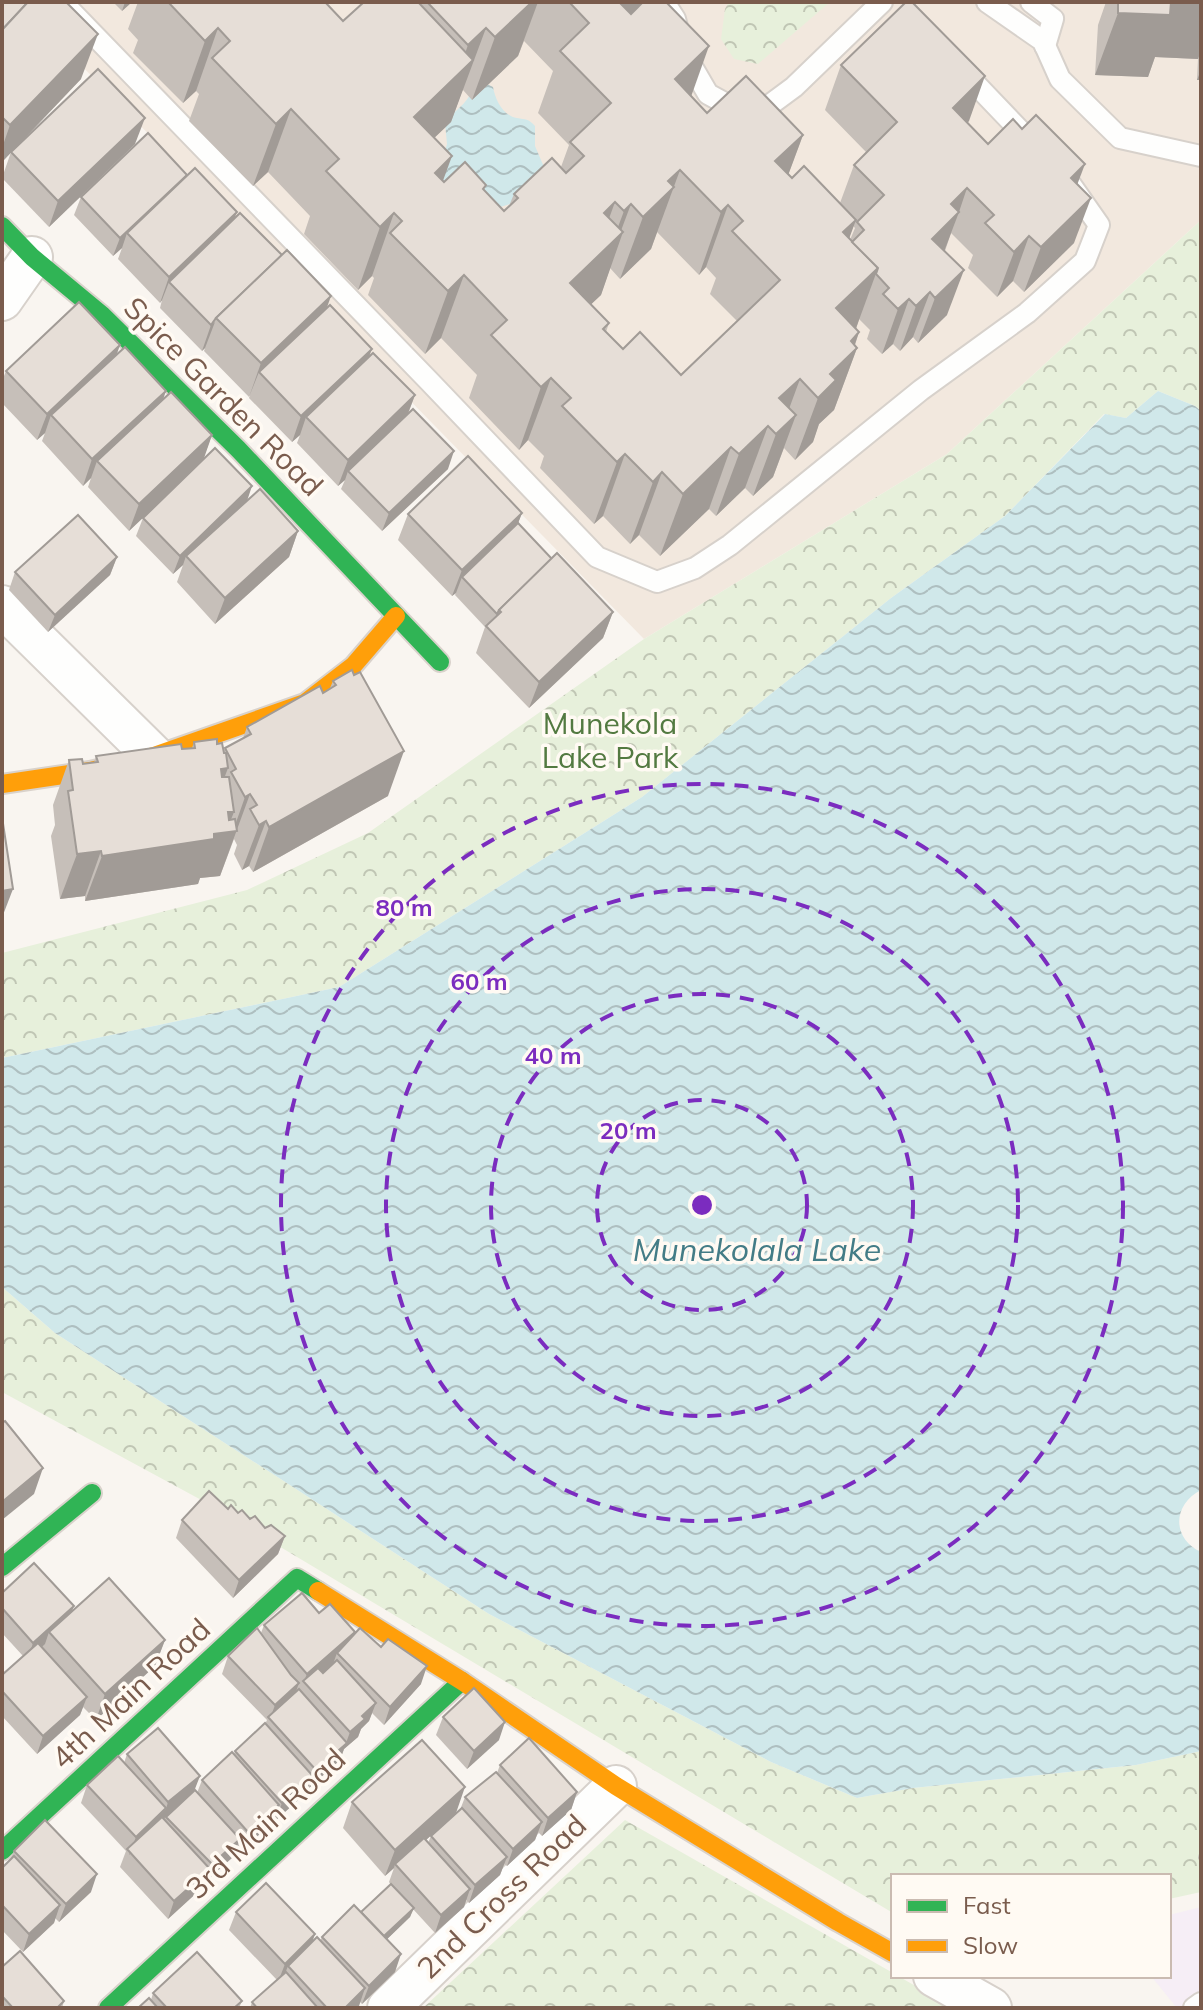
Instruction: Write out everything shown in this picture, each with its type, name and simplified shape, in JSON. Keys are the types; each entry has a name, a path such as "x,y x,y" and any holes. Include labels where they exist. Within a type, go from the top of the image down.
{"street":[{"name":"Spice Garden Road","path":"2,226 32,257 102,315 166,377 440,662"},
{"path":"2,300 32,257"},
{"path":"2,606 154,756"},
{"path":"2,784 90,771 154,756 305,703 353,666 396,616"},
{"path":"2,1567 92,1493"},
{"name":"4th Main Road","path":"2,1851 297,1578 462,1681"},
{"path":"462,1681 616,1786 891,1952"},
{"name":"3rd Main Road","path":"108,2008 462,1681"},
{"name":"2nd Cross Road","path":"388,2008 616,1786"},
{"path":"938,1978 991,2008"}],"lane":[{"path":"62,2 597,557 657,582 695,568 730,545 921,390 1027,313 1085,261 1099,225 1077,191 950,58"},
{"path":"664,2 675,19 683,51 708,94 752,118 794,87 882,2"},
{"path":"987,2 1043,41 1060,79 1120,138 1201,156"},
{"path":"1031,2 1053,19 1045,46"},
{"path":"1194,2008 1201,2003"}],"shaded area":[{"path":"19,2 1201,2 1201,220 947,454 644,639"},
{"path":"1201,1907 1201,2008 1177,2008 1153,1978 1171,1978 1171,1914"}],"green space":[{"path":"729,2 830,2 758,64 734,59 721,39 725,9"},
{"name":"Munekola Lake Park","path":"1201,220 1201,411 1158,391 1126,418 1104,414 1005,516 891,598 642,797 339,987 2,1058 2,953 247,890 368,833 644,639 947,454"},
{"path":"2,1287 55,1333 489,1614 771,1762 857,1798 913,1788 1136,1765 1201,1751 1201,1892 1171,1899 1171,1874 891,1874 891,1912 205,1502 2,1392"},
{"path":"625,1820 891,1972 891,1978 902,1978 954,2008 423,2008"}],"water":[{"path":"487,84 493,87 498,102 508,114 529,120 535,126 535,146 544,167 516,202 497,208 449,190 433,168 447,144 445,123 473,89"},
{"name":"Munekolala Lake","path":"1158,391 1201,411 1201,1490 1185,1504 1179,1521 1184,1538 1201,1552 1201,1751 1136,1765 913,1788 857,1798 771,1762 489,1614 55,1333 2,1287 2,1058 339,987 642,797 891,598 1005,516 1105,414 1126,418"}],"building":[{"path":"2,2 28,2 2,30"},
{"path":"28,2 66,2 98,34 10,125 2,117 2,30"},
{"path":"168,2 325,2 343,21 364,2 418,2 473,60 414,117 452,156 435,173 444,182 465,162 486,185 483,189 504,211 518,198 514,194 552,158 566,173 584,156 570,142 611,103 560,51 589,23 569,2 621,2 631,14 643,2 666,2 709,46 675,79 707,113 746,76 803,135 775,161 792,178 804,166 856,220 843,232 878,268 836,308 859,332 851,341 857,348 830,374 836,380 818,398 800,379 779,398 796,415 776,434 768,426 739,454 731,447 683,494 662,472 653,482 625,454 617,462 562,406 571,398 551,378 541,387 491,335 507,320 464,275 448,291 390,233 402,221 394,213 380,227 326,171 339,159 291,109 276,124 212,58 230,41 218,28 205,41","holes":["680,170 721,212 728,205 743,221 732,231 780,280 681,375 640,332 623,349 603,329 609,323 570,283 623,232 604,213 615,202 624,211 631,204 643,217 674,187 668,181"]},
{"path":"427,2 532,2 495,37 486,28 468,45"},
{"path":"906,2 912,2 985,76 953,108 988,144 1013,119 1022,129 1036,115 1085,164 1071,178 1091,198 1041,247 1029,236 1014,252 985,223 994,215 967,188 951,204 959,212 932,239 964,270 935,298 930,292 916,306 909,299 898,309 883,294 889,288 876,274 878,268 852,242 864,230 857,222 884,195 854,165 897,122 841,65"},
{"path":"1118,2 1171,2 1170,15 1118,13"},
{"path":"98,69 145,118 58,201 11,152"},
{"path":"148,133 187,175 120,238 81,197"},
{"path":"195,168 237,212 169,277 127,233"},
{"path":"240,213 282,255 211,325 169,282"},
{"path":"287,250 331,296 261,363 216,318"},
{"path":"79,302 120,345 47,414 6,371"},
{"path":"330,305 372,349 301,416 259,372"},
{"path":"125,347 166,391 92,459 51,415"},
{"path":"373,353 415,395 348,460 306,417"},
{"path":"171,392 212,435 139,504 97,461"},
{"path":"413,409 454,451 389,513 348,471"},
{"path":"215,448 252,486 180,556 143,518"},
{"path":"468,456 522,513 462,570 408,514"},
{"path":"260,489 298,531 225,598 186,556"},
{"path":"78,515 117,557 55,615 15,572"},
{"path":"518,523 552,559 497,614 462,577"},
{"path":"557,553 613,612 539,682 486,626"},
{"path":"352,670 354,675 360,672 404,751 269,827 266,821 259,825 250,809 257,805 250,794 245,797 231,772 236,769 225,748 251,734 247,727 320,686 323,693 336,685 333,681"},
{"path":"217,739 217,744 222,743 226,753 228,768 221,769 222,777 229,777 234,812 228,812 229,820 235,819 237,831 214,834 214,839 102,856 101,851 77,854 68,791 73,790 69,760 82,759 83,764 98,762 96,756 181,744 182,749 195,748 194,742"},
{"path":"2,817 13,889 2,891"},
{"path":"5,1421 43,1468 2,1502 2,1423"},
{"path":"209,1491 228,1509 231,1505 238,1513 242,1510 250,1519 255,1516 265,1528 271,1525 285,1536 239,1580 182,1520"},
{"path":"34,1563 74,1606 33,1643 2,1608 2,1593"},
{"path":"109,1578 165,1640 105,1694 49,1632"},
{"path":"302,1593 319,1613 330,1604 355,1632 307,1674 264,1625"},
{"path":"257,1628 299,1683 275,1705 228,1656"},
{"path":"360,1628 381,1647 388,1639 427,1666 390,1707 337,1653"},
{"path":"38,1643 87,1697 43,1736 2,1691 2,1675"},
{"path":"337,1660 376,1703 362,1716 365,1719 350,1732 303,1681 318,1668 323,1673"},
{"path":"474,1688 505,1722 474,1751 443,1717"},
{"path":"299,1689 347,1743 316,1770 268,1717"},
{"path":"265,1723 312,1775 282,1803 235,1751"},
{"path":"158,1728 200,1776 168,1802 127,1754"},
{"path":"529,1738 577,1792 548,1818 500,1765"},
{"path":"422,1740 465,1787 395,1850 352,1802"},
{"path":"232,1752 279,1805 248,1832 202,1780"},
{"path":"118,1756 166,1808 136,1837 87,1785"},
{"path":"496,1772 542,1822 513,1849 465,1797"},
{"path":"195,1790 240,1839 212,1864 166,1817"},
{"path":"462,1808 507,1857 475,1885 431,1836"},
{"path":"162,1817 210,1869 174,1901 127,1849"},
{"path":"45,1820 97,1874 66,1904 14,1851"},
{"path":"424,1838 470,1889 441,1915 395,1864"},
{"path":"14,1856 60,1905 29,1934 2,1905 2,1868"},
{"path":"266,1883 315,1934 285,1964 236,1912"},
{"path":"391,1884 414,1908 384,1936 361,1912"},
{"path":"354,1905 401,1954 369,1986 322,1937"},
{"path":"317,1937 365,1988 345,2008 327,2008 288,1966"},
{"path":"20,1951 64,2001 57,2008 13,2008 2,1996 2,1967"},
{"path":"197,1952 242,2001 234,2008 167,2008 153,1993"},
{"path":"286,1972 318,2008 257,2008 252,2002"},
{"path":"149,1998 158,2008 138,2008"}],"traffic: fast":[{"path":"2,226 32,257 102,315 238,449 440,662"},
{"path":"2,1567 92,1493"},
{"path":"2,1851 297,1578 318,1591"},
{"path":"108,2008 462,1681"}],"traffic: slow":[{"path":"2,784 90,771 154,756 305,703 353,666 396,616"},
{"path":"318,1591 462,1681 616,1786 891,1952"}]}
